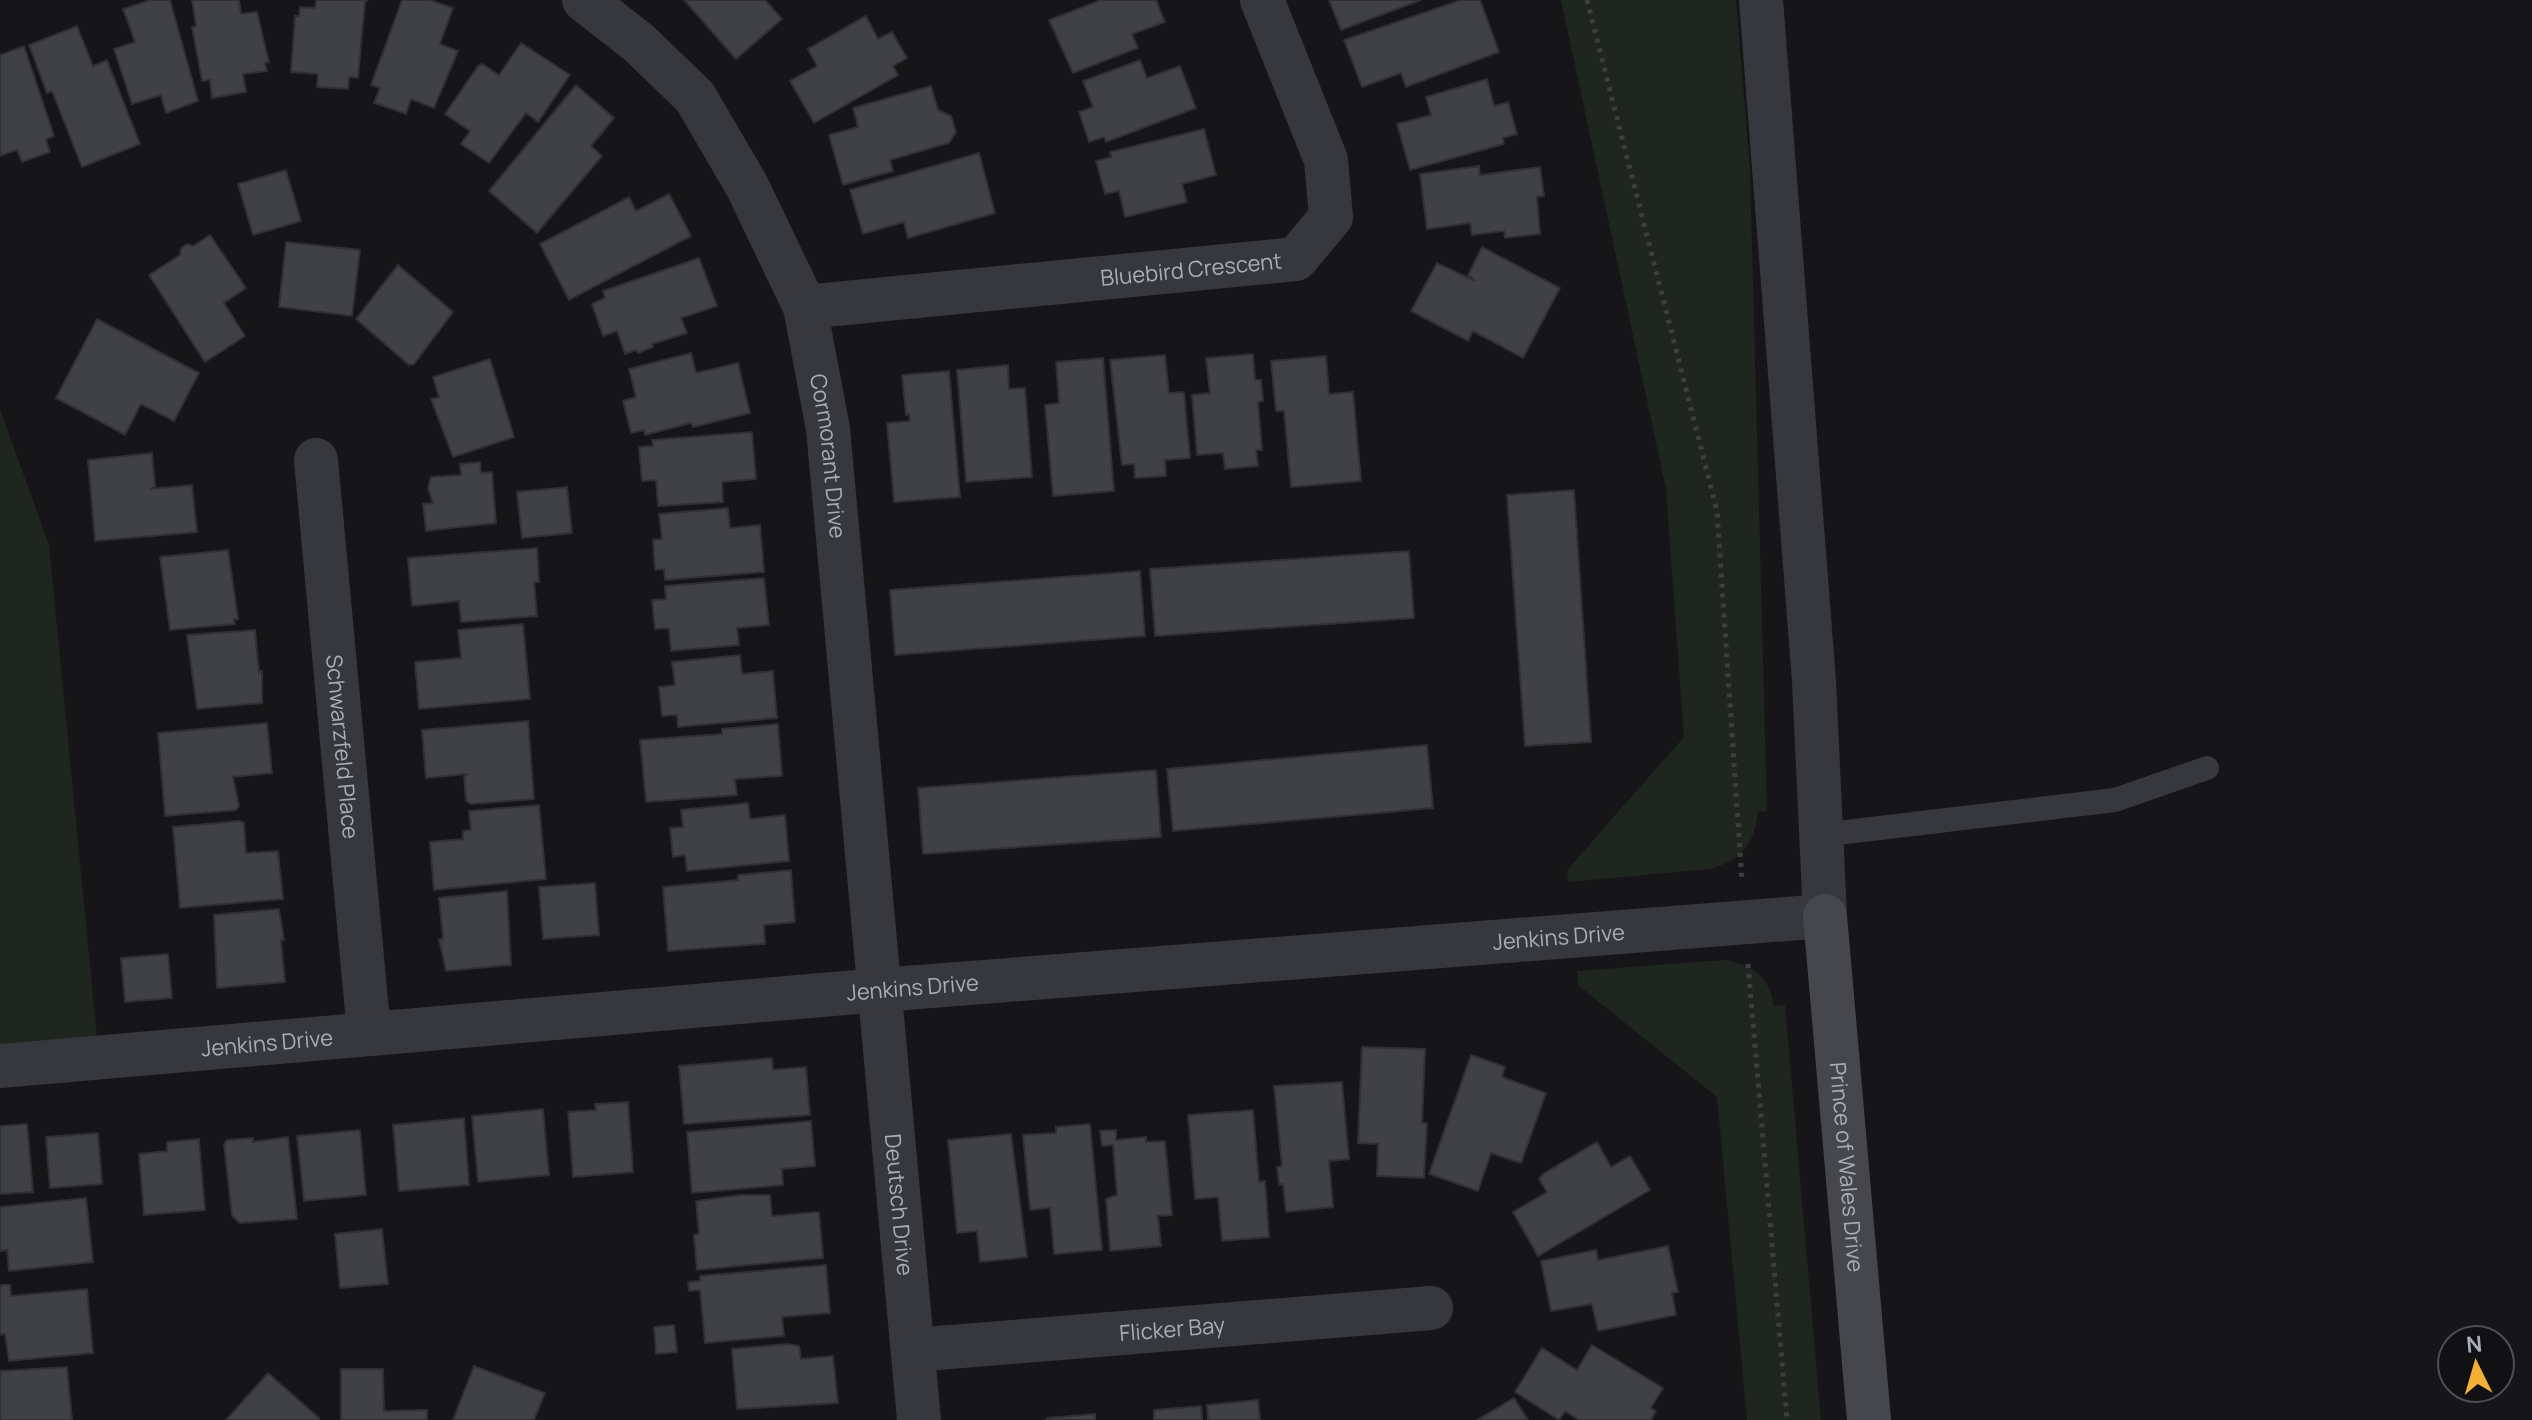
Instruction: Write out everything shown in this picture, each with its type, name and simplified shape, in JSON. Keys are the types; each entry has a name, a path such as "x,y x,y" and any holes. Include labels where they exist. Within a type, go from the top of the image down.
{"main road":[{"name":"Prince of Wales Drive","path":"1825,916 1869,1420"}],"street":[{"name":"Cormorant Drive","path":"584,0 639,43 695,97 747,186 805,307 828,429 880,990"},
{"name":"Bluebird Crescent","path":"805,307 1296,259 1331,217 1326,160 1262,0"},
{"path":"1761,0 1814,681 1825,916"},
{"name":"Schwarzfeld Place","path":"316,460 369,1033"},
{"name":"Jenkins Drive","path":"0,1066 880,990 1825,916"},
{"name":"Deutsch Drive","path":"880,990 919,1420"},
{"name":"Flicker Bay","path":"913,1350 1431,1308"}],"lane":[{"path":"1821,835 2115,800 2207,768"}],"path":[{"path":"1587,0 1717,511 1740,863"},
{"path":"1747,958 1787,1420"}],"shaded area":[{"path":"1561,0 1736,0 1750,169 1767,811 1758,812 1753,834 1744,850 1730,861 1710,869 1568,882 1567,870 1684,737 1666,489"},
{"path":"0,409 49,545 99,1058 0,1066"},
{"path":"1724,960 1743,965 1758,974 1768,987 1774,1006 1785,1005 1821,1420 1747,1420 1717,1097 1578,985 1577,971"}],"building":[{"path":"150,0 170,0 198,101 166,113 161,95 132,104 114,49 135,42 123,9"},
{"path":"192,0 239,0 241,14 257,12 269,62 265,63 267,71 243,74 246,92 212,98 210,80 202,81 192,27 196,26"},
{"path":"316,0 368,0 365,2 358,78 349,77 348,89 317,87 318,74 291,72 295,16 299,16 300,7 315,8"},
{"path":"402,0 430,0 453,8 440,44 458,51 434,108 411,99 406,114 374,103 380,88 371,85"},
{"path":"684,0 765,0 782,19 736,59"},
{"path":"1101,0 1156,0 1165,22 1132,34 1138,48 1073,73 1049,20"},
{"path":"1329,0 1421,0 1341,30"},
{"path":"1461,0 1480,0 1499,52 1406,87 1401,73 1362,87 1344,40"},
{"path":"866,16 878,39 892,32 907,58 893,66 898,75 814,123 790,81 817,66 808,49"},
{"path":"77,26 93,66 107,60 140,144 82,167 52,91 47,93 29,45"},
{"path":"521,43 570,75 538,122 526,113 489,163 461,144 470,131 445,114 478,66 482,64 499,75"},
{"path":"24,46 54,136 46,139 50,152 22,162 17,150 0,156 0,55"},
{"path":"1140,60 1147,78 1180,66 1196,108 1106,142 1104,137 1089,142 1079,112 1093,107 1083,81"},
{"path":"1487,79 1494,106 1508,102 1517,134 1503,138 1504,144 1410,170 1397,124 1431,115 1426,97"},
{"path":"576,85 614,118 591,146 602,156 537,233 489,191"},
{"path":"931,86 938,110 951,116 956,132 949,143 890,160 893,171 843,185 829,135 858,127 853,108"},
{"path":"1204,129 1216,175 1182,184 1187,202 1125,217 1119,191 1105,194 1096,161 1111,157 1110,152"},
{"path":"979,153 995,213 908,238 904,222 863,234 850,190"},
{"path":"1479,166 1480,175 1540,167 1544,196 1537,197 1540,234 1505,238 1504,231 1472,235 1470,223 1427,229 1420,174"},
{"path":"286,170 301,221 253,235 238,184"},
{"path":"669,194 691,236 569,300 540,244 629,197 636,211"},
{"path":"210,235 246,288 224,303 245,336 205,362 149,275 180,255 181,248 187,244 193,246"},
{"path":"286,242 360,250 352,316 279,307"},
{"path":"1482,247 1560,288 1523,358 1473,331 1468,341 1411,311 1437,263 1475,281 1468,275"},
{"path":"699,258 717,306 681,318 687,333 652,344 653,347 638,353 636,350 625,354 617,331 603,336 592,304 605,298 603,291"},
{"path":"398,265 453,312 414,364 409,365 356,319"},
{"path":"97,319 199,373 174,421 141,404 125,435 56,398"},
{"path":"691,353 696,373 738,363 750,413 693,427 691,423 645,435 644,430 631,433 623,401 636,397 629,369"},
{"path":"1253,354 1255,380 1261,380 1263,401 1258,402 1262,450 1256,450 1258,466 1225,469 1223,453 1197,455 1192,395 1210,393 1206,358"},
{"path":"1165,355 1169,393 1184,392 1190,458 1165,460 1166,476 1135,478 1134,464 1122,465 1110,360"},
{"path":"1326,356 1329,394 1353,392 1361,481 1291,487 1284,411 1276,411 1271,361"},
{"path":"1103,358 1114,491 1053,496 1045,405 1059,403 1056,362"},
{"path":"490,359 514,437 453,457 431,399 439,397 433,377"},
{"path":"1008,365 1009,389 1025,388 1032,477 966,482 957,370"},
{"path":"949,371 960,497 894,502 887,423 910,421 909,414 906,415 902,375"},
{"path":"752,432 756,479 722,482 723,502 658,506 656,480 642,481 639,447 653,446 652,440"},
{"path":"152,453 155,486 150,489 192,485 197,532 95,541 88,460"},
{"path":"480,462 481,473 492,472 496,523 426,531 423,504 433,503 428,488 431,477 461,475 460,464"},
{"path":"567,487 572,533 522,538 517,492"},
{"path":"1574,490 1591,742 1525,746 1507,495"},
{"path":"728,508 730,528 760,525 764,572 665,580 664,569 655,570 653,540 662,539 659,514"},
{"path":"537,548 539,582 534,582 537,616 461,622 459,601 412,606 408,558"},
{"path":"228,550 238,619 234,620 235,624 170,630 160,557"},
{"path":"1409,551 1414,618 1155,636 1150,569"},
{"path":"1140,571 1145,636 895,655 890,590"},
{"path":"764,578 769,625 737,628 739,645 671,651 669,628 655,629 652,600 666,599 665,586"},
{"path":"523,624 530,699 419,709 415,662 461,658 458,630"},
{"path":"255,630 259,672 262,671 262,703 197,709 187,635"},
{"path":"740,655 742,674 773,671 777,718 678,727 677,715 662,716 659,687 675,685 672,662"},
{"path":"528,721 534,799 471,804 466,801 464,776 468,774 426,778 422,730"},
{"path":"267,723 272,773 233,777 239,806 236,810 165,816 158,733"},
{"path":"778,724 782,776 735,779 737,795 646,802 640,740 722,734 722,729"},
{"path":"1427,745 1433,808 1173,831 1167,769"},
{"path":"1156,770 1161,837 923,854 918,788"},
{"path":"748,803 750,819 785,815 789,861 687,871 685,855 673,857 670,828 683,827 681,810"},
{"path":"539,805 546,879 434,890 430,842 463,839 463,831 471,830 469,811"},
{"path":"244,823 246,853 278,851 283,899 180,908 173,827"},
{"path":"791,870 795,922 764,925 765,944 668,951 663,887 738,880 738,875"},
{"path":"595,883 599,935 543,939 539,887"},
{"path":"507,891 511,965 446,971 439,939 443,939 439,898"},
{"path":"279,909 284,940 281,940 285,982 217,988 214,915"},
{"path":"168,954 172,998 125,1002 121,958"},
{"path":"1362,1047 1425,1049 1422,1123 1427,1123 1424,1178 1377,1176 1378,1144 1358,1143"},
{"path":"1471,1055 1505,1067 1502,1077 1546,1093 1521,1163 1491,1153 1478,1191 1429,1174"},
{"path":"772,1058 773,1070 806,1067 810,1115 684,1124 679,1066"},
{"path":"1342,1082 1349,1159 1329,1161 1333,1207 1286,1212 1283,1184 1279,1185 1277,1167 1282,1166 1274,1086"},
{"path":"628,1102 633,1172 573,1177 568,1112 596,1110 595,1104"},
{"path":"543,1109 549,1175 478,1182 472,1116"},
{"path":"1253,1110 1259,1182 1265,1181 1269,1237 1222,1241 1218,1197 1195,1199 1188,1115"},
{"path":"464,1118 469,1185 399,1191 393,1125"},
{"path":"811,1121 815,1166 782,1169 783,1185 692,1193 687,1132"},
{"path":"27,1124 33,1192 0,1194 0,1126"},
{"path":"1090,1124 1102,1250 1054,1254 1050,1208 1030,1210 1023,1135 1056,1133 1056,1127"},
{"path":"360,1130 366,1195 304,1201 297,1136"},
{"path":"1116,1130 1116,1140 1146,1137 1146,1142 1165,1141 1172,1215 1158,1216 1161,1246 1110,1251 1106,1199 1117,1195 1113,1145 1102,1146 1100,1131"},
{"path":"98,1133 102,1184 50,1188 46,1137"},
{"path":"1011,1134 1027,1257 980,1262 977,1231 957,1233 948,1140"},
{"path":"288,1137 297,1219 240,1223 232,1216 224,1144 227,1140 253,1138 253,1142"},
{"path":"199,1139 205,1210 144,1215 139,1154 167,1151 167,1142"},
{"path":"1597,1142 1611,1167 1630,1156 1650,1190 1538,1256 1513,1212 1547,1192 1539,1179 1543,1174"},
{"path":"740,1195 770,1195 772,1216 819,1212 823,1258 697,1270 694,1235 699,1234 696,1201"},
{"path":"86,1198 93,1262 9,1271 7,1250 0,1251 0,1207"},
{"path":"382,1229 388,1284 340,1288 335,1234"},
{"path":"1668,1246 1678,1292 1672,1293 1676,1315 1598,1331 1592,1304 1551,1311 1541,1261 1596,1250 1598,1260"},
{"path":"826,1265 830,1313 782,1317 784,1336 705,1343 700,1290 689,1291 688,1282 700,1281 700,1276"},
{"path":"0,1285 10,1285 11,1296 87,1289 93,1353 9,1361 5,1334 0,1335"},
{"path":"674,1325 677,1352 656,1354 654,1327"},
{"path":"788,1344 799,1346 801,1359 833,1356 838,1403 737,1409 732,1349"},
{"path":"1592,1345 1663,1388 1651,1408 1656,1411 1651,1420 1579,1420 1565,1411 1559,1420 1515,1392 1542,1348 1577,1370"},
{"path":"474,1366 545,1393 534,1420 453,1420"},
{"path":"67,1367 72,1420 0,1420 0,1371"},
{"path":"341,1369 383,1369 384,1411 427,1410 427,1420 341,1420"},
{"path":"268,1373 319,1418 319,1420 226,1420"},
{"path":"1514,1398 1528,1420 1477,1420"},
{"path":"1258,1400 1260,1420 1208,1420 1207,1405"},
{"path":"1201,1406 1202,1420 1154,1420 1154,1410"},
{"path":"1095,1414 1095,1420 1047,1420 1047,1418"}]}
